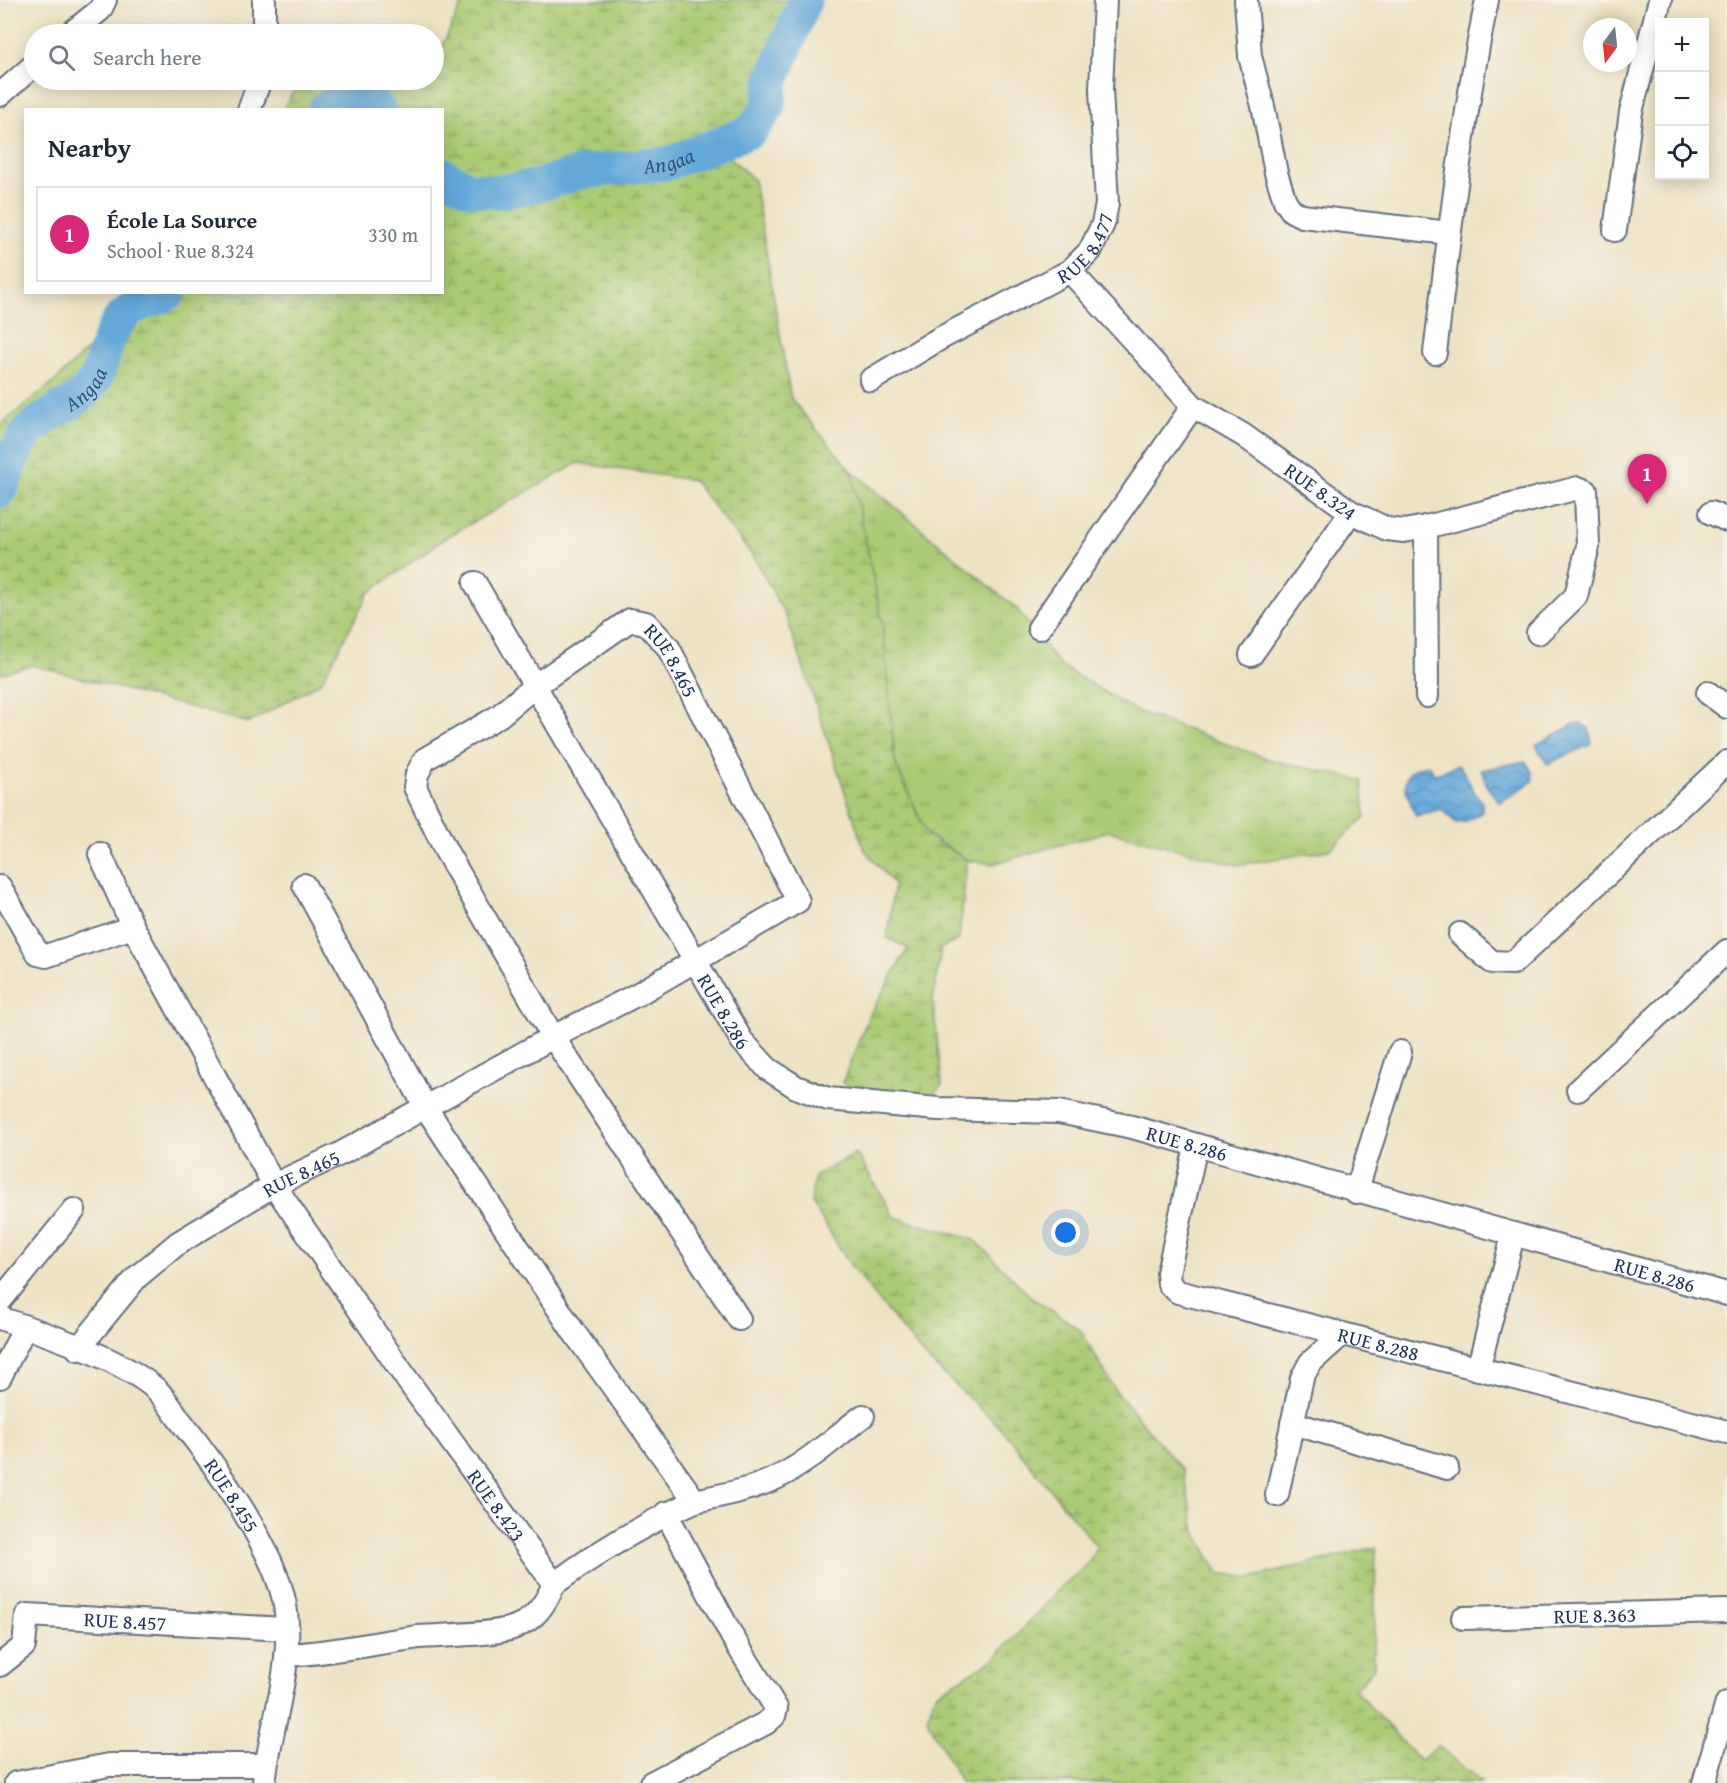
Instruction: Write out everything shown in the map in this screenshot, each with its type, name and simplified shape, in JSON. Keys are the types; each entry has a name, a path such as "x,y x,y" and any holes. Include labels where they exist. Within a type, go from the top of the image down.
{"street":[{"path":"82,24 100,10 105,0"},
{"path":"264,0 264,24"},
{"name":"RUE 8.477","path":"871,380 939,339 1070,271 1090,251 1103,224 1107,204 1101,89 1105,0"},
{"path":"1246,0 1250,56 1263,106 1276,173 1285,201 1292,211 1302,216 1449,233"},
{"path":"1435,353 1449,233 1473,68 1487,0"},
{"path":"1615,230 1631,112 1660,0"},
{"path":"0,95 24,73"},
{"path":"250,108 256,90"},
{"name":"RUE 8.324","path":"1070,271 1193,406 1243,435 1351,512 1387,529 1404,531 1425,527 1578,488 1586,491 1588,546 1576,596 1538,633"},
{"path":"1040,628 1193,406"},
{"path":"1251,654 1351,512"},
{"path":"1425,527 1427,696"},
{"name":"RUE 8.286","path":"475,583 536,685 693,961 742,1041 768,1069 796,1086 828,1099 938,1109 1059,1112 1132,1126 1356,1192 1727,1294"},
{"name":"RUE 8.465","path":"78,1348 137,1277 178,1243 274,1185 426,1108 798,901 668,647 646,623 630,620 536,685 499,716 425,759 417,774 415,787 446,851 553,1037"},
{"path":"1708,693 1727,707"},
{"path":"1460,934 1492,962 1513,963 1727,762"},
{"name":"RUE 8.423","path":"100,854 133,927 274,1185 408,1381 554,1584"},
{"path":"304,885 426,1108 573,1331 695,1501"},
{"path":"0,887 38,954 46,956 133,927"},
{"path":"1578,1090 1727,951"},
{"path":"553,1037 739,1319"},
{"path":"1356,1192 1400,1052"},
{"name":"RUE 8.288","path":"1196,1146 1168,1274 1169,1284 1178,1292 1727,1432"},
{"path":"0,1301 74,1210"},
{"path":"1478,1369 1513,1236"},
{"name":"RUE 8.455","path":"0,1318 117,1364 157,1390 206,1454 244,1513 277,1578 286,1611 286,1654 265,1774"},
{"path":"0,1377 25,1327"},
{"path":"1277,1495 1305,1371 1310,1363 1342,1334"},
{"path":"286,1654 318,1653 418,1638 513,1628 533,1618 545,1604 554,1584 613,1542 695,1501 742,1491 777,1478 863,1416"},
{"path":"1292,1423 1447,1468"},
{"path":"651,1783 766,1723 774,1716 776,1708 733,1638 666,1514"},
{"name":"RUE 8.363","path":"1463,1618 1727,1611"},
{"name":"RUE 8.457","path":"0,1665 24,1646 27,1615 286,1629"},
{"path":"1704,1781 1727,1703"},
{"path":"16,1783 110,1765 265,1774"}],"green space":[{"path":"464,0 805,0 772,81 768,108 759,123 751,131 716,144 754,180 791,399 851,470 882,621 895,763 927,835 967,860 959,940 941,948 933,1001 942,1085 931,1096 857,1091 842,1083 869,1016 908,948 887,938 894,884 864,849 788,621 755,559 693,480 578,463 447,537 369,593 321,682 249,723 32,665 0,674 0,425 53,383 144,294 444,294 444,108 285,108 294,90 444,90 444,42"},
{"path":"851,470 1018,610 1059,665 1136,711 1271,760 1362,780 1365,818 1329,850 1238,865 1109,831 993,864 967,860 927,835 895,763 882,621"},
{"path":"856,1153 894,1217 975,1240 1032,1298 1080,1329 1115,1390 1183,1471 1195,1531 1219,1573 1251,1578 1376,1547 1374,1668 1355,1690 1420,1761 1438,1746 1482,1783 961,1783 927,1719 935,1694 993,1660 1060,1588 1087,1565 1097,1547 999,1426 925,1357 851,1266 810,1201 815,1176"}],"water":[{"path":"1581,723 1589,729 1592,744 1547,764 1536,745 1574,724"},
{"path":"1525,761 1532,771 1533,781 1500,803 1488,788 1481,770"},
{"path":"1428,765 1433,773 1437,774 1457,765 1482,802 1482,812 1465,822 1456,823 1441,809 1416,816 1409,800 1406,778 1410,772"}],"waterway":[{"name":"Angaa","path":"444,175 469,189 498,192 536,186 583,172 669,163 751,131 768,108 772,81 805,0"},
{"name":"Angaa","path":"327,108 339,99 352,95 365,98 377,108"},
{"name":"Angaa","path":"0,491 15,453 27,433 42,420 78,398 93,383 98,375 110,336 121,318 133,308 167,294"}],"place":[{"name":"École La Source","path":"1647,504"}]}
